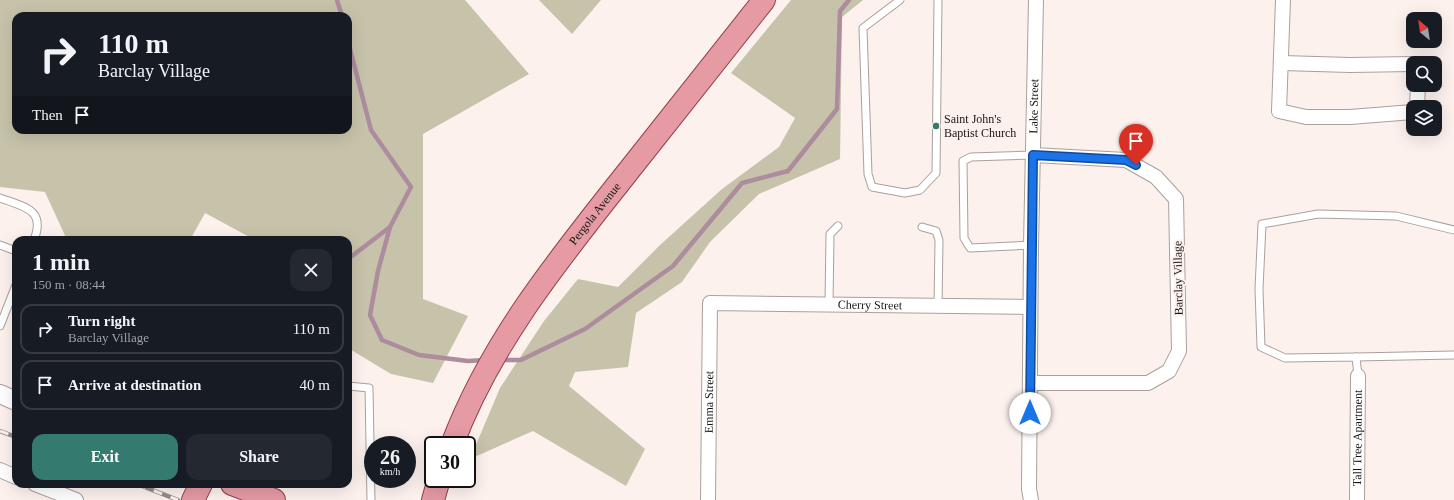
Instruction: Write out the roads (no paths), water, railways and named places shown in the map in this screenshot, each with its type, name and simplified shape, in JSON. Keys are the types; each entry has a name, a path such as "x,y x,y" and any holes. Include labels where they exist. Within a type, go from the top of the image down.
{"main road":[{"name":"Pergola Avenue","path":"456,436 477,387 498,348 519,314 554,266 764,0"},
{"path":"193,500 199,488"},
{"path":"243,488 274,500"},
{"path":"433,500 436,488"}],"street":[{"name":"Lake Street","path":"1031,500 1030,308 1036,0"},
{"path":"1283,0 1282,63 1279,111 1306,116 1350,117 1406,113"},
{"path":"1282,63 1350,65 1406,64"},
{"name":"Barclay Village","path":"1030,383 1148,383 1169,371 1179,351 1176,199 1156,177 1126,160 1033,155"},
{"name":"Cherry Street","path":"710,303 829,304 938,308 1030,308"},
{"name":"Emma Street","path":"708,500 710,303"},
{"name":"Tall Tree Apartment","path":"1356,500 1358,376"},
{"path":"0,394 12,399"},
{"path":"0,470 12,475"},
{"path":"45,488 76,500"}],"lane":[{"path":"900,0 863,28 868,174 872,187 906,193 920,190 936,173 938,0"},
{"path":"1031,245 970,248 964,238 963,161 971,157 1033,155"},
{"path":"0,198 29,209 35,215 38,224 35,236"},
{"path":"1454,230 1396,216 1326,214 1262,224 1259,289 1261,347 1285,358 1454,355"},
{"path":"829,304 830,234 838,226"},
{"path":"922,227 936,231 939,240 938,308"},
{"path":"0,244 12,249"},
{"path":"0,326 12,296"},
{"path":"1356,357 1358,376"},
{"path":"352,386 369,388 371,500"}],"waterway":[{"path":"337,0 341,12"},
{"path":"499,360 521,360 585,329 673,266 742,183 788,171 837,109 840,11 849,0"},
{"path":"352,56 371,130 411,187 390,227 352,256"},
{"path":"390,227 378,271 370,315 382,340 419,355 468,361 486,360"}],"railway":[{"path":"0,431 12,436"},
{"path":"147,488 178,500"}],"place":[{"name":"Saint John's Baptist Church","path":"936,126"}]}
